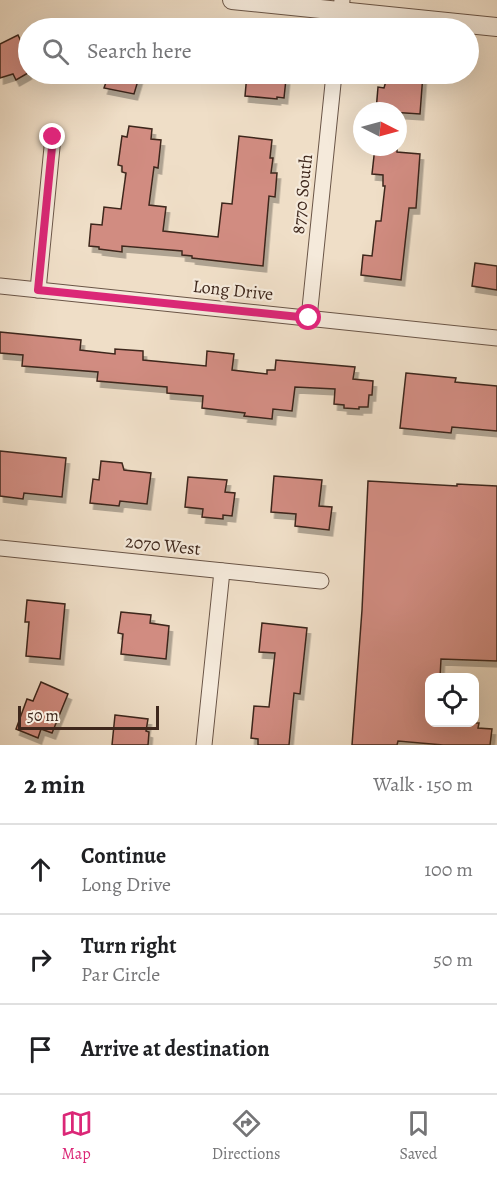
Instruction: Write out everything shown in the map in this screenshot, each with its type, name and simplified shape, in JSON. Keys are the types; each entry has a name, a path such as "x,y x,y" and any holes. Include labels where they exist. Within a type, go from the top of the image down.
{"street":[{"path":"232,0 397,18"},
{"path":"479,25 497,27"},
{"name":"8770 South","path":"309,318 333,84"},
{"path":"38,290 53,137"},
{"name":"Long Drive","path":"0,286 497,338"},
{"name":"2070 West","path":"0,548 321,581"},
{"path":"204,745 222,571"}],"building":[{"path":"18,35 18,79 16,80 13,74 0,78 0,44"},
{"path":"105,84 137,84 134,94 104,88"},
{"path":"246,84 285,84 284,98 245,96"},
{"path":"385,84 422,84 420,114 407,113 407,102 377,102 378,87 384,88"},
{"path":"129,126 152,129 151,139 161,140 158,168 154,167 149,205 166,207 163,231 218,237 222,203 232,204 239,136 272,140 271,173 277,173 275,197 269,196 263,266 192,258 192,256 182,255 182,251 122,246 122,252 89,246 91,224 102,225 104,207 121,209 126,173 122,172 122,166 118,165 122,136 127,137"},
{"path":"420,154 416,208 409,208 401,280 361,275 363,255 372,256 376,221 381,221 385,186 383,186 383,175 372,174 374,156"},
{"path":"475,263 497,266 497,290 472,286"},
{"path":"0,332 81,340 80,350 115,354 115,349 143,351 143,360 206,366 207,351 234,354 232,370 267,374 267,370 275,370 276,360 355,367 353,379 373,381 372,395 369,395 368,407 344,408 344,405 334,404 335,389 295,387 292,411 273,409 272,419 244,416 245,413 202,408 203,396 167,393 167,387 97,381 98,372 22,366 23,355 0,353"},
{"path":"406,373 456,378 455,382 497,386 497,431 452,427 451,433 400,428"},
{"path":"0,451 66,458 62,497 24,493 23,499 0,496"},
{"path":"101,461 122,463 124,470 151,473 147,504 120,501 119,506 90,503 93,479 99,480"},
{"path":"274,476 322,480 319,506 332,507 329,530 295,526 296,514 271,512"},
{"path":"188,477 227,480 225,492 235,493 232,516 223,515 223,519 202,517 203,509 185,507"},
{"path":"368,481 497,486 497,661 441,659 440,673 425,673 425,727 492,729 490,745 443,745 398,741 397,745 352,745 362,610"},
{"path":"27,600 65,604 60,659 26,656 29,622 25,622"},
{"path":"121,612 151,615 150,623 169,626 166,659 121,654 123,634 118,633"},
{"path":"262,623 307,628 300,694 294,693 289,745 258,745 258,739 251,738 254,706 269,707 275,653 259,652"},
{"path":"41,682 68,694 52,733 41,729 38,738 16,729 27,699 33,701"},
{"path":"115,715 148,719 146,731 149,732 148,745 112,745"}],"route":[{"path":"53,137 38,290 309,318"}]}
